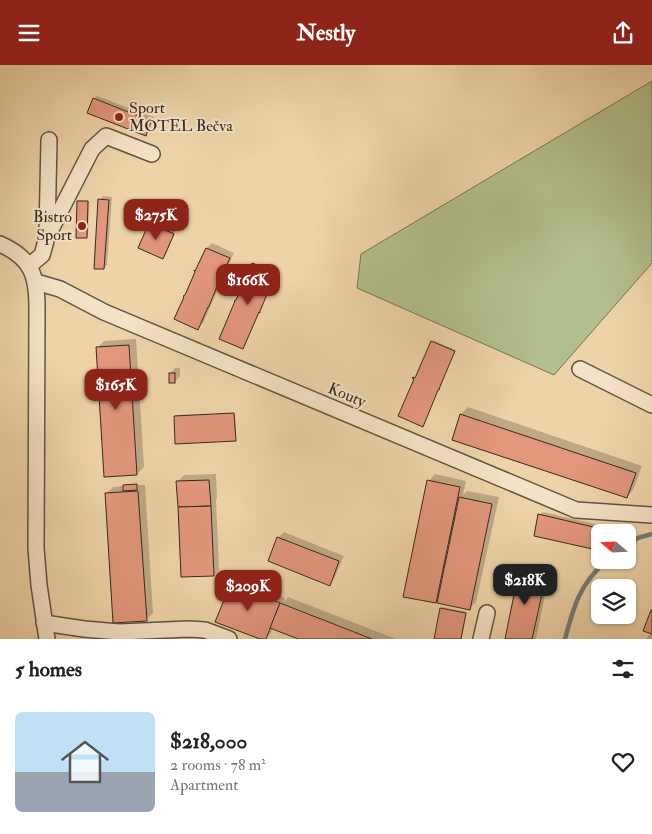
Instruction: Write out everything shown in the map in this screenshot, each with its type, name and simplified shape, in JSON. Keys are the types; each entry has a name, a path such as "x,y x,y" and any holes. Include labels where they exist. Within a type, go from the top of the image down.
{"street":[{"path":"29,266 42,255 47,237 92,149 106,136 152,154"},
{"path":"47,237 49,140"},
{"path":"0,244 15,252 29,266 36,282 36,548 47,639"},
{"name":"Kouty","path":"36,282 52,286 113,316 576,510 650,516"},
{"path":"580,369 652,405"},
{"path":"481,639 486,613"},
{"path":"44,623 119,632 189,629 205,631 229,639"}],"green space":[{"path":"652,81 652,263 554,375 357,288 361,254"}],"building":[{"name":"Sport MOTEL Bečva","path":"93,98 151,121 146,136 87,113"},
{"path":"98,199 109,200 104,269 94,269"},
{"name":"Bistro Sport","path":"77,201 88,201 87,238 76,238"},
{"path":"149,223 174,234 163,259 138,248"},
{"path":"206,248 230,258 198,330 174,319 195,272 194,270"},
{"path":"252,263 276,273 243,349 219,339"},
{"path":"431,341 455,351 423,427 398,416 414,379 412,378 415,378"},
{"path":"129,345 137,475 104,477 96,347"},
{"path":"169,373 175,373 175,383 169,383"},
{"path":"234,413 236,441 175,444 174,416"},
{"path":"460,414 636,473 627,498 452,440"},
{"path":"209,480 211,506 178,507 176,481"},
{"path":"427,480 460,487 436,603 403,597"},
{"path":"137,484 137,490 123,491 123,485"},
{"path":"138,491 147,621 113,623 105,493"},
{"path":"459,497 492,504 470,610 437,603"},
{"path":"211,506 214,576 181,577 178,507"},
{"path":"538,514 591,526 591,549 534,536"},
{"path":"277,537 339,561 330,586 268,561"},
{"path":"519,570 546,576 532,639 505,639"},
{"path":"231,583 280,603 266,639 260,639 215,622"},
{"path":"280,603 372,639 298,639 270,628"},
{"path":"440,608 466,613 461,639 434,639"},
{"path":"652,610 652,634 643,631"}],"waterway":[{"path":"636,539 652,534"},
{"path":"565,639 579,596 598,569"}],"place":[{"name":"Sport MOTEL Bečva","path":"119,117"},
{"name":"Bistro Sport","path":"82,226"}]}
